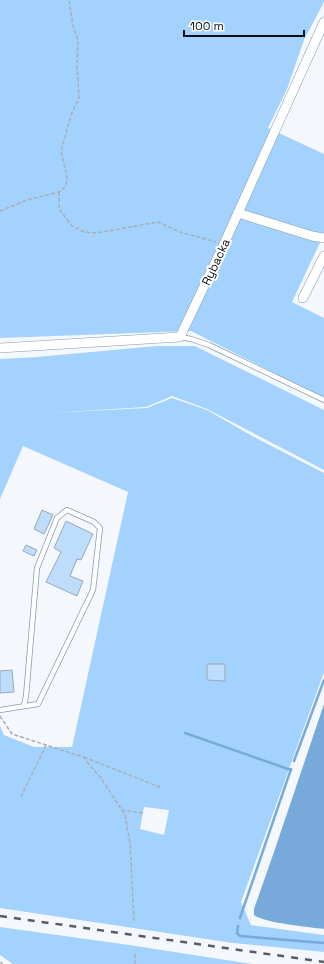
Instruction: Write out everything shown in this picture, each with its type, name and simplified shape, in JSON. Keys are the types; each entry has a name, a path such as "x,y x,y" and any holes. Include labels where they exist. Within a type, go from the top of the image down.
{"street":[{"name":"Rybacka","path":"180,337 224,244 324,22"},
{"path":"238,213 312,236 324,238"},
{"path":"303,298 324,256"},
{"path":"0,348 180,337"}],"lane":[{"path":"180,337 209,345 324,400"},
{"path":"0,710 38,704 93,590 100,528 94,522 67,510 57,518 37,568 24,706"}],"path":[{"path":"0,211 27,200 59,192 66,186 68,176 61,151 71,116 79,98 77,67 78,40 73,26 69,0"},
{"path":"59,192 59,209 72,226 84,232 97,233 158,222 180,232 224,244"},
{"path":"0,716 12,734 83,757 162,788"},
{"path":"21,797 46,745"},
{"path":"83,757 102,778 125,815 130,843 134,922"},
{"path":"121,810 143,814"},
{"path":"135,954 135,964"}],"shaded area":[{"path":"0,0 324,0 304,40 287,89 268,128 324,154 324,234 292,302 324,318 324,398 191,331 0,338"},
{"path":"157,346 195,346 324,410 324,470 207,409 172,396 146,407 49,413 147,408 172,398 207,410 254,437 324,473 324,672 241,902 251,925 324,935 324,952 233,943 0,908 0,726 4,735 34,747 72,747 128,492 23,446 0,499 0,359","holes":["144,807 169,810 164,835 140,829"]},
{"path":"324,704 324,929 287,924 259,918 254,915 254,909"},
{"path":"0,927 252,964 13,964 0,955"}],"building":[{"path":"42,510 53,515 44,534 34,529"},
{"path":"66,521 93,534 81,560 77,559 70,576 83,581 77,596 46,582 61,552 54,548"},
{"path":"26,545 37,550 34,556 23,551"},
{"path":"207,664 225,664 225,681 207,680"},
{"path":"12,670 14,692 0,693 0,671"}],"waterway":[{"path":"294,761 324,680"},
{"path":"185,733 291,770"},
{"path":"240,918 291,769"},
{"path":"238,926 237,933 240,936 324,943"}],"railway":[{"path":"0,916 324,962"}]}
